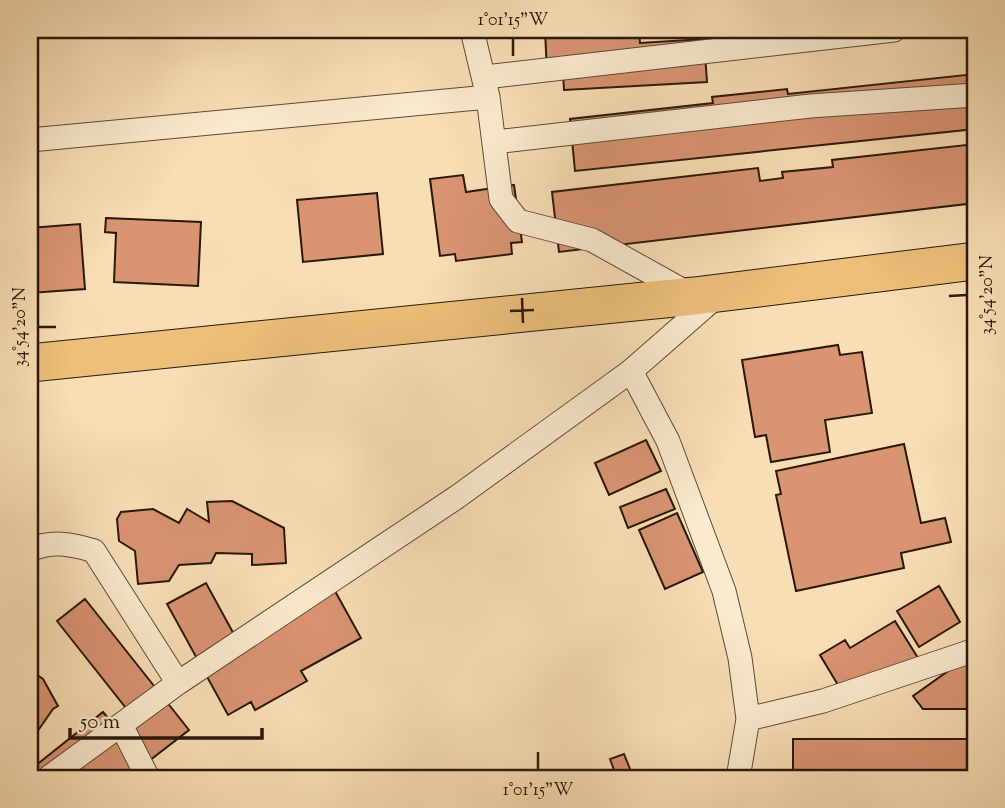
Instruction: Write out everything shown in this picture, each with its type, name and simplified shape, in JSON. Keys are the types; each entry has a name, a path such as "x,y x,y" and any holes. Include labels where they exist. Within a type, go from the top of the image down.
{"main road":[{"path":"30,363 707,295 975,261"}],"street":[{"path":"48,778 178,684 457,497 631,371 707,295 592,240 518,221 501,200 486,87 472,30"},
{"path":"30,140 486,87 894,30"},
{"path":"495,142 810,106 975,95"},
{"path":"631,371 668,441 724,591 740,658 748,719 738,778"},
{"path":"30,550 41,545 55,544 76,545 94,551 178,684"},
{"path":"748,719 823,701 975,650"},
{"path":"122,727 148,778"}],"building":[{"path":"545,30 639,30 640,43 704,39 707,82 564,90 563,73 547,73"},
{"path":"740,30 763,30 763,31 740,33"},
{"path":"975,74 975,129 575,171 570,119 713,103 712,97 787,89 788,94"},
{"path":"975,144 975,203 559,252 552,192 758,168 760,181 783,178 782,172 833,167 832,160"},
{"path":"463,175 466,192 514,185 522,242 511,243 512,254 456,261 455,254 440,256 430,179"},
{"path":"377,193 383,254 303,262 297,200"},
{"path":"106,218 201,222 198,286 114,282 116,233 105,232"},
{"path":"80,224 85,289 30,293 30,228"},
{"path":"838,345 840,355 862,352 872,413 825,420 830,452 771,462 766,435 755,437 742,360"},
{"path":"646,440 661,471 609,495 595,463"},
{"path":"904,444 921,523 945,518 951,542 901,553 904,568 796,591 776,495 781,494 776,471"},
{"path":"666,489 675,509 628,528 620,507"},
{"path":"232,501 284,528 286,563 252,565 252,554 216,553 211,563 179,565 169,581 138,584 135,551 119,541 117,519 121,512 153,509 179,523 187,509 209,522 207,502"},
{"path":"677,513 703,572 665,589 639,530"},
{"path":"330,582 361,638 301,671 307,681 255,710 251,702 228,715 167,604 206,583 236,638"},
{"path":"939,586 960,622 919,647 897,611"},
{"path":"85,599 189,730 127,778 31,778 30,770 103,712 117,729 133,717 57,621"},
{"path":"895,621 918,658 847,700 820,655 845,640 850,648"},
{"path":"975,652 975,709 923,709 913,696"},
{"path":"30,670 43,679 58,706 37,732 30,736"},
{"path":"793,739 975,739 975,778 793,778"},
{"path":"624,754 632,774 617,778 610,759"}]}
